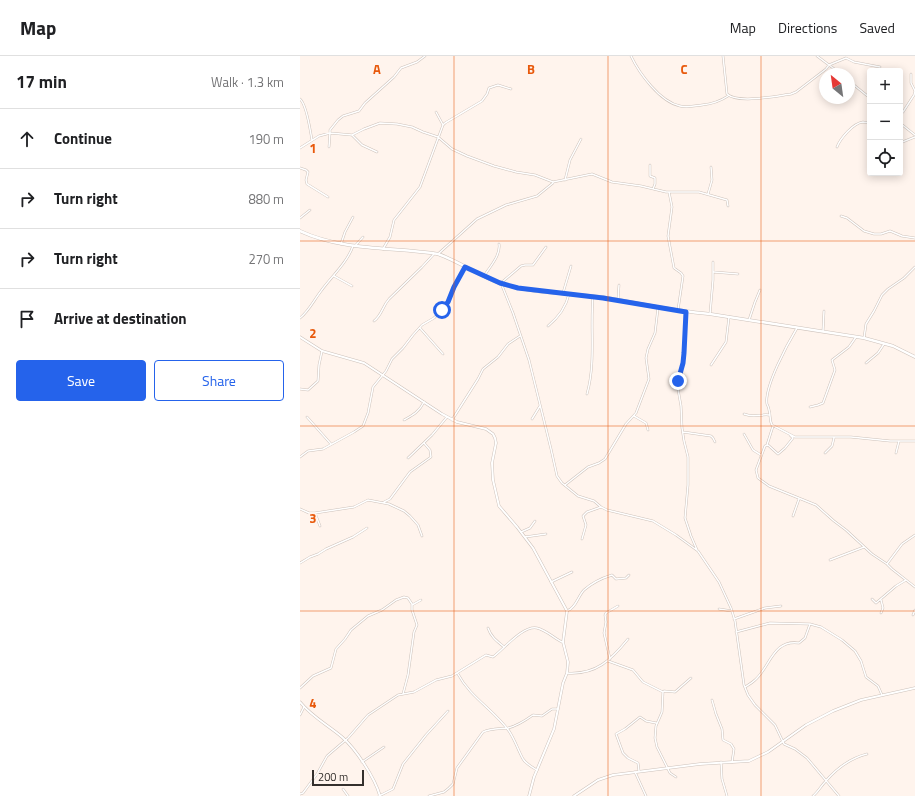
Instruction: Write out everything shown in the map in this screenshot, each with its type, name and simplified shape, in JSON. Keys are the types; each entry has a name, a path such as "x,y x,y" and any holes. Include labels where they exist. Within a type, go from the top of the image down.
{"main road":[{"path":"300,231 316,238 341,244 438,254 500,283 524,289 593,296 678,311 710,314 864,338 885,343 915,358"}],"street":[{"path":"329,147 332,127 341,118 358,110 394,78 401,68 417,62 425,56"},
{"path":"631,56 640,72 665,99 678,106 685,107 713,104 728,96 738,98 757,98 791,94 796,92 829,65 846,58 854,62 880,66"},
{"path":"723,56 728,96"},
{"path":"817,56 833,68"},
{"path":"903,111 914,95 915,91 911,83 911,74"},
{"path":"383,249 390,237 394,220 420,187 445,122 482,101 489,88 498,85 511,89"},
{"path":"855,86 867,96"},
{"path":"300,99 304,103 312,140"},
{"path":"436,112 443,125"},
{"path":"836,147 838,143 855,126 862,122 867,123"},
{"path":"300,148 322,135 330,133 352,135 376,124 389,123 412,127 438,137 452,149 494,166 535,175 553,182 592,174 612,182 642,186 669,192 699,192 708,194 727,200 728,206"},
{"path":"903,126 915,136 903,142"},
{"path":"352,135 362,145 377,152"},
{"path":"565,180 570,160 581,139"},
{"path":"650,165 650,176 655,178 656,184 653,189"},
{"path":"708,194 712,180 711,167"},
{"path":"300,168 308,172 306,180 307,184 328,197"},
{"path":"438,254 477,219 509,204 537,196 553,182"},
{"path":"669,192 672,207 668,227 669,245 674,268 683,276 678,311"},
{"path":"300,218 310,210"},
{"path":"841,216 847,218 864,231 874,234 881,234 890,231 902,236 915,238"},
{"path":"341,244 345,232 353,217"},
{"path":"300,318 307,312 354,246 363,237"},
{"path":"484,276 498,254 500,248 499,244"},
{"path":"546,247 533,265 521,266 500,283 516,320 529,360 555,470 559,480 578,496 594,501 601,507 653,522 676,535 698,551"},
{"path":"374,321 379,317 389,299 434,254"},
{"path":"710,314 713,262"},
{"path":"563,293 571,266"},
{"path":"300,456 308,451 323,449 363,426 369,410 371,390 388,369 392,359 410,338 446,306 465,267"},
{"path":"864,338 866,324 882,295 904,278 915,267"},
{"path":"713,272 738,274"},
{"path":"334,276 352,286"},
{"path":"618,300 619,285"},
{"path":"749,320 760,290"},
{"path":"548,326 559,315 567,301 569,294"},
{"path":"587,394 591,376 593,349 593,296"},
{"path":"565,485 588,467 605,459 626,424 634,416 649,379 646,358 655,333 658,307"},
{"path":"823,332 824,311"},
{"path":"686,312 684,353 678,385 681,406 682,432 688,457 688,485 685,518 694,545 719,582 732,611 745,688 750,700 775,725 784,745 795,749 807,758 839,796"},
{"path":"711,365 726,342 729,317"},
{"path":"420,328 443,354"},
{"path":"797,328 779,363 767,402 770,414 770,423 773,426 790,435 810,438 851,437 915,441"},
{"path":"452,420 483,369 498,357 508,344 520,336"},
{"path":"300,337 322,351 364,363 452,420 486,429 493,434 496,443 492,463 497,502 500,508 533,548 567,611 563,642 568,662 567,673 563,683 554,728 537,770 529,796"},
{"path":"810,406 818,405 822,402 835,370 832,360 849,347 857,337"},
{"path":"866,363 878,353 885,343"},
{"path":"300,389 308,390 318,381 322,351"},
{"path":"404,420 416,413 424,402"},
{"path":"532,419 540,406"},
{"path":"744,414 752,417 770,414"},
{"path":"634,416 646,423 648,430"},
{"path":"307,417 331,444"},
{"path":"408,458 424,443 447,417"},
{"path":"773,426 767,445 756,470 756,474 760,480 779,491 816,505 872,554 915,587"},
{"path":"682,432 710,436 714,438 715,442"},
{"path":"744,434 753,450 761,456"},
{"path":"767,445 778,454 793,438 790,435"},
{"path":"825,453 830,448 834,437"},
{"path":"896,453 900,441"},
{"path":"384,502 390,499 410,472 431,458 430,450 424,443"},
{"path":"793,516 800,498"},
{"path":"300,509 309,513 315,513 354,507 368,500 384,502 397,507 407,514 418,525 422,536"},
{"path":"582,539 586,525 583,516 587,512 601,507"},
{"path":"315,513 320,526"},
{"path":"521,532 530,528 535,522"},
{"path":"300,563 326,548 353,537 367,528"},
{"path":"525,537 546,534"},
{"path":"887,564 902,544 915,536"},
{"path":"830,560 864,547"},
{"path":"551,582 572,572"},
{"path":"567,611 572,608 584,590 597,581 612,575 616,579 626,578 629,575"},
{"path":"872,599 876,603 896,586 906,580"},
{"path":"300,688 313,676 331,668 336,649 351,630 358,624 371,614 382,610 402,598 408,598 412,605 412,610 417,625 414,632 408,675 403,694"},
{"path":"412,605 421,600"},
{"path":"881,600 883,608 881,613"},
{"path":"609,660 604,633 606,622 605,615 618,606"},
{"path":"734,618 764,608 781,606"},
{"path":"719,609 732,611"},
{"path":"913,615 915,610"},
{"path":"736,632 770,623 810,624 821,627 842,640 855,651 861,661 866,677 878,686 882,695"},
{"path":"745,688 755,680 780,647 791,642 799,643 802,641 805,638 810,624"},
{"path":"488,628 494,639 504,647"},
{"path":"300,794 303,793 317,774 327,756 345,740 365,718 386,702 403,694 414,692 436,680 448,678 458,674 486,656 495,656 504,647 527,630 533,628 542,630 563,642"},
{"path":"567,673 578,673 590,670 609,660 628,639"},
{"path":"609,660 633,670 643,682 663,692 675,692 691,678"},
{"path":"458,674 465,686 494,714 512,735 524,760 537,770"},
{"path":"574,796 603,778 613,775 721,762 744,762 755,759 783,742 806,725 826,714 852,703 915,688"},
{"path":"663,692 662,712 655,732 657,744 668,768 671,774 676,777"},
{"path":"712,700 722,730 722,740 731,744 734,749 732,762"},
{"path":"300,702 319,721 352,747 376,786 379,796 393,789 403,764 426,735 448,711"},
{"path":"300,715 304,707"},
{"path":"429,796 444,792 449,788 452,784 457,768 485,730 506,728 525,721 533,715 542,716 551,710 558,709"},
{"path":"639,772 638,763 628,758 624,753 616,734 640,717 646,721 657,723"},
{"path":"362,762 384,747"},
{"path":"813,796 827,780 847,762 858,756 867,754"},
{"path":"721,762 722,779 727,796"},
{"path":"635,772 646,796"},
{"path":"343,789 348,796"}],"route":[{"path":"442,310 446,306 465,267 500,283 518,288 603,298 686,312 683,363 678,381"}]}
